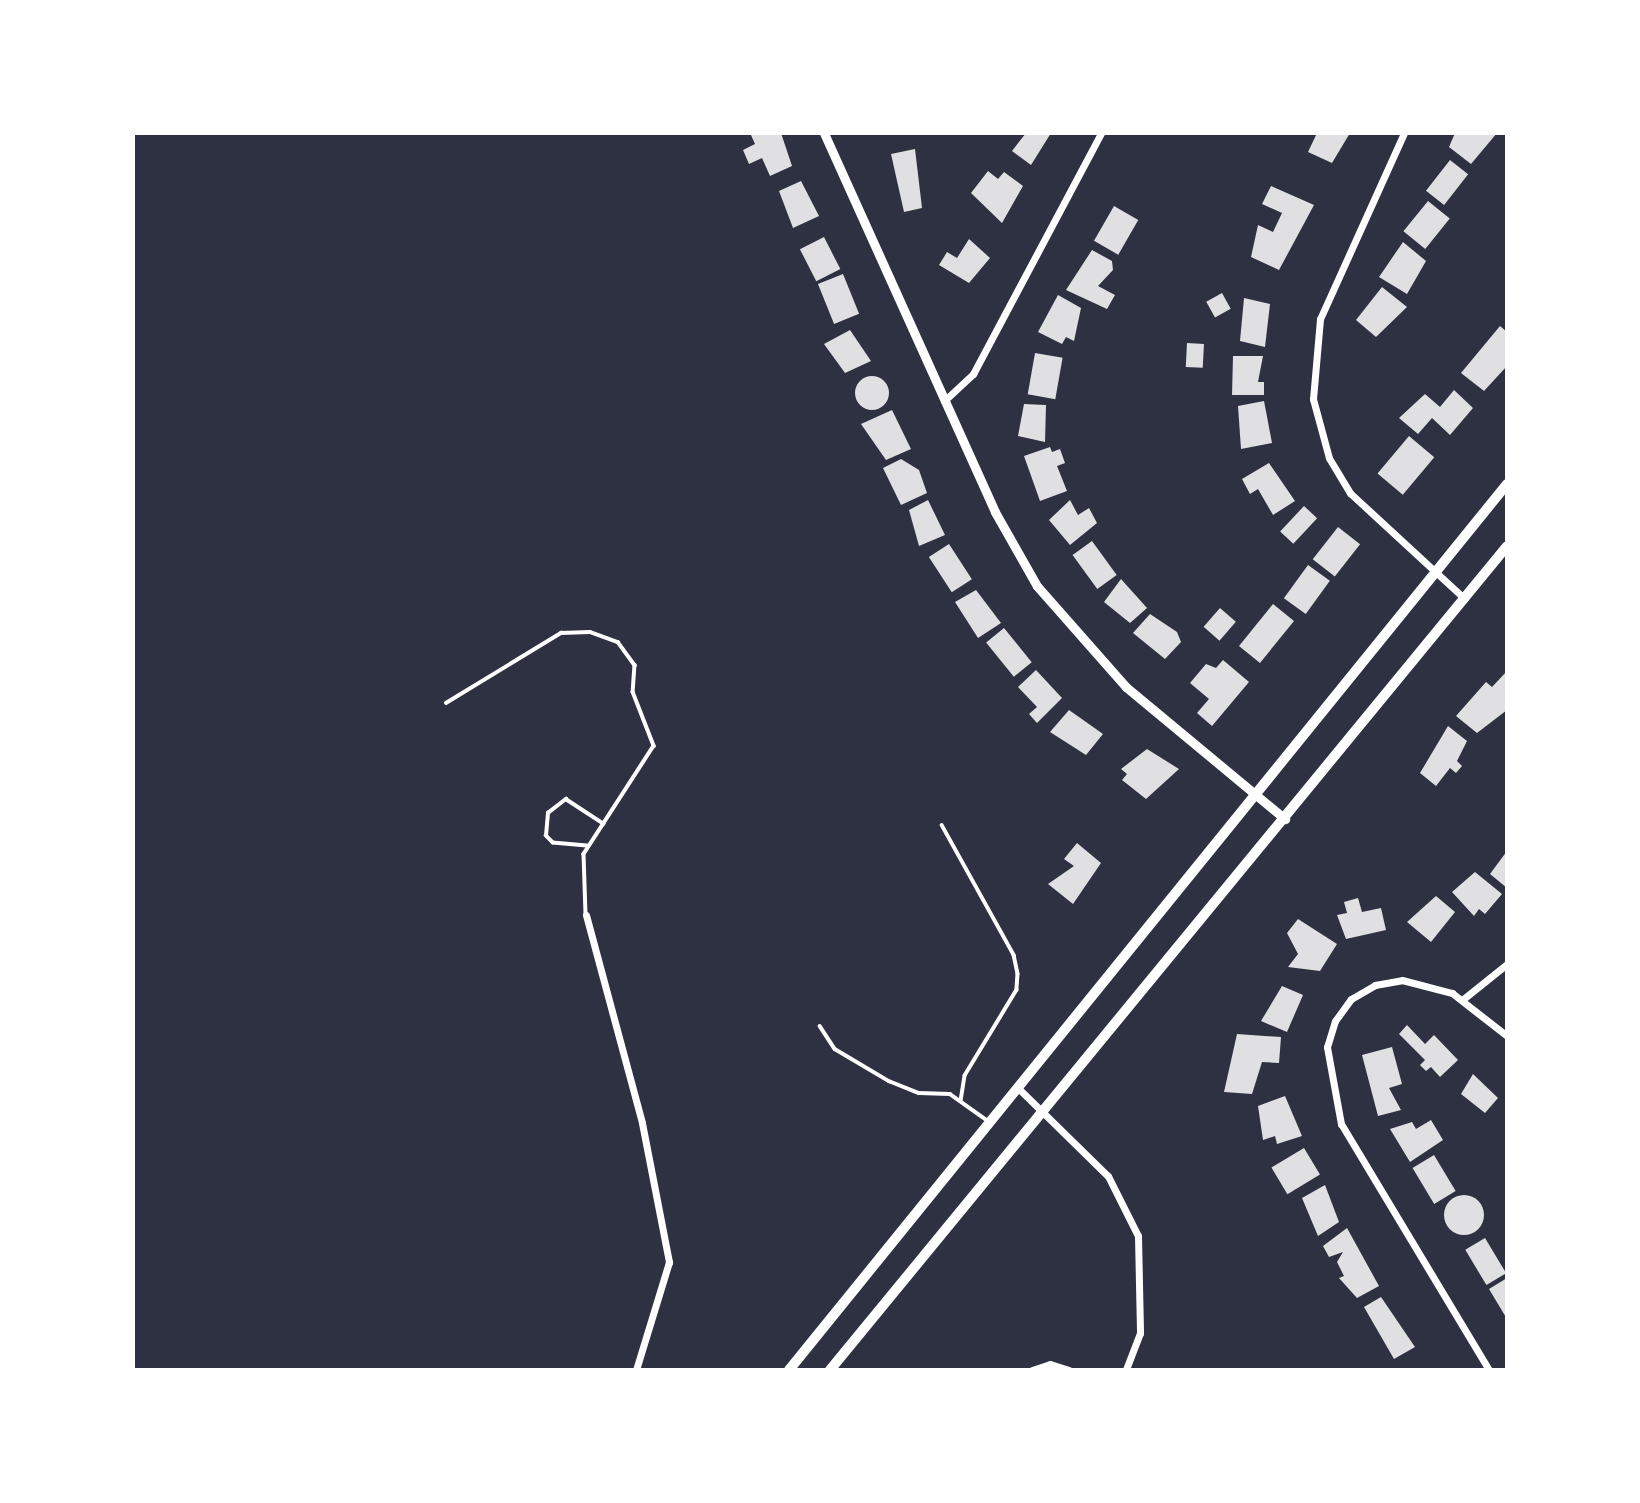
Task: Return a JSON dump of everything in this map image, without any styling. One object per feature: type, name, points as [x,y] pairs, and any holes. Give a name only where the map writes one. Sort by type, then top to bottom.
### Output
[{"type":"main road","points":[[789,1370],[1507,484]]},
{"type":"main road","points":[[831,1370],[1507,546]]},
{"type":"street","points":[[944,401],[973,374],[1101,133]]},
{"type":"street","points":[[1404,133],[1326,300],[1312,379],[1322,439],[1339,476],[1363,509],[1465,599]]},
{"type":"street","points":[[827,136],[1007,537],[1056,613],[1126,687],[1286,818]]},
{"type":"street","points":[[586,915],[642,1123],[669,1262],[636,1370]]},
{"type":"street","points":[[1462,1000],[1507,964]]},
{"type":"street","points":[[1489,1370],[1349,1139],[1326,1062],[1335,1021],[1351,999],[1375,985],[1415,980],[1462,1000],[1507,1036]]},
{"type":"street","points":[[1018,1088],[1045,1110],[1108,1176],[1138,1236],[1140,1332],[1126,1370]]},
{"type":"street","points":[[1032,1370],[1050,1364],[1069,1370]]},
{"type":"lane","points":[[446,703],[561,633],[590,632],[618,642],[635,665],[633,692],[654,746],[589,846],[586,915]]},
{"type":"lane","points":[[589,846],[553,843],[546,835],[548,813],[566,799],[604,824]]},
{"type":"lane","points":[[942,825],[1014,956],[1018,974],[1017,990],[965,1076],[961,1101]]},
{"type":"lane","points":[[820,1026],[835,1049],[889,1081],[961,1101],[990,1122]]},
{"type":"building","points":[[781,133],[792,166],[770,176],[762,158],[749,164],[743,150],[755,144],[751,135]]},
{"type":"building","points":[[1026,133],[1051,133],[1031,165],[1012,151]]},
{"type":"building","points":[[1317,133],[1350,133],[1332,163],[1308,152]]},
{"type":"building","points":[[1455,133],[1497,133],[1471,164],[1449,147]]},
{"type":"building","points":[[915,149],[922,208],[904,212],[891,154]]},
{"type":"building","points":[[1450,160],[1468,174],[1444,205],[1426,191]]},
{"type":"building","points":[[988,171],[998,179],[1004,172],[1023,186],[1002,223],[971,193]]},
{"type":"building","points":[[801,181],[819,216],[793,228],[779,191]]},
{"type":"building","points":[[1271,186],[1314,205],[1279,270],[1251,257],[1258,225],[1273,232],[1282,213],[1262,204]]},
{"type":"building","points":[[1428,201],[1450,219],[1425,249],[1403,231]]},
{"type":"building","points":[[1114,206],[1138,220],[1118,255],[1094,241]]},
{"type":"building","points":[[824,237],[840,269],[816,281],[800,249]]},
{"type":"building","points":[[969,239],[990,258],[969,283],[939,265],[947,252],[957,258]]},
{"type":"building","points":[[1403,242],[1426,261],[1407,294],[1379,277]]},
{"type":"building","points":[[1092,250],[1112,261],[1113,270],[1098,286],[1115,295],[1107,309],[1066,290]]},
{"type":"building","points":[[843,274],[859,314],[834,324],[818,284]]},
{"type":"building","points":[[1382,287],[1407,307],[1376,337],[1356,320]]},
{"type":"building","points":[[1222,293],[1231,309],[1215,317],[1206,302]]},
{"type":"building","points":[[1058,295],[1081,308],[1074,341],[1066,337],[1062,344],[1038,332]]},
{"type":"building","points":[[1244,298],[1270,304],[1265,347],[1240,341]]},
{"type":"building","points":[[1500,326],[1507,332],[1507,366],[1484,391],[1461,373]]},
{"type":"building","points":[[850,330],[871,361],[845,373],[824,344]]},
{"type":"building","points":[[1187,343],[1204,344],[1203,368],[1186,367]]},
{"type":"building","points":[[1035,353],[1063,358],[1055,399],[1028,394]]},
{"type":"building","points":[[1233,356],[1263,356],[1258,382],[1264,382],[1264,395],[1232,395]]},
{"type":"building","points":[[872,376],[884,381],[889,393],[884,405],[872,410],[860,405],[855,393],[860,381]]},
{"type":"building","points":[[1454,390],[1473,408],[1450,435],[1432,418],[1418,434],[1399,418],[1425,394],[1440,407]]},
{"type":"building","points":[[1264,401],[1272,443],[1241,449],[1238,406]]},
{"type":"building","points":[[1024,404],[1046,405],[1045,442],[1018,436]]},
{"type":"building","points":[[892,410],[911,449],[886,460],[861,424]]},
{"type":"building","points":[[1409,436],[1434,457],[1403,495],[1378,474]]},
{"type":"building","points":[[1050,447],[1052,452],[1060,449],[1065,463],[1057,466],[1067,491],[1040,501],[1024,456]]},
{"type":"building","points":[[901,459],[919,470],[927,493],[901,505],[883,468]]},
{"type":"building","points":[[1269,463],[1295,501],[1273,515],[1258,489],[1250,494],[1242,479]]},
{"type":"building","points":[[928,500],[945,535],[919,546],[909,510]]},
{"type":"building","points":[[1070,500],[1078,515],[1089,508],[1097,523],[1070,545],[1049,520]]},
{"type":"building","points":[[1304,506],[1317,518],[1293,544],[1280,532]]},
{"type":"building","points":[[1338,527],[1360,544],[1335,577],[1313,559]]},
{"type":"building","points":[[1092,541],[1117,575],[1097,589],[1073,555]]},
{"type":"building","points":[[949,544],[972,579],[952,592],[929,557]]},
{"type":"building","points":[[1308,565],[1330,581],[1306,614],[1284,598]]},
{"type":"building","points":[[1121,579],[1147,608],[1130,623],[1104,602]]},
{"type":"building","points":[[976,590],[1001,623],[978,638],[955,602]]},
{"type":"building","points":[[1273,604],[1294,621],[1260,663],[1239,646]]},
{"type":"building","points":[[1220,608],[1236,622],[1219,641],[1204,627]]},
{"type":"building","points":[[1150,614],[1177,632],[1181,642],[1165,659],[1133,633]]},
{"type":"building","points":[[1004,628],[1032,662],[1014,677],[986,642]]},
{"type":"building","points":[[1223,660],[1249,682],[1212,726],[1197,713],[1209,699],[1190,683],[1206,664],[1216,668]]},
{"type":"building","points":[[1036,670],[1062,698],[1037,723],[1029,714],[1037,707],[1018,687]]},
{"type":"building","points":[[1507,671],[1507,710],[1477,733],[1456,716],[1486,682],[1492,687]]},
{"type":"building","points":[[1069,710],[1103,734],[1086,755],[1050,732]]},
{"type":"building","points":[[1448,726],[1467,741],[1457,761],[1462,766],[1456,773],[1450,768],[1436,786],[1420,773]]},
{"type":"building","points":[[1147,749],[1179,769],[1146,799],[1122,780],[1127,774],[1121,769]]},
{"type":"building","points":[[1077,843],[1101,863],[1073,904],[1048,884],[1074,866],[1064,859]]},
{"type":"building","points":[[1507,851],[1507,888],[1490,874]]},
{"type":"building","points":[[1475,872],[1502,894],[1485,914],[1479,909],[1474,916],[1452,892]]},
{"type":"building","points":[[1436,896],[1455,912],[1431,942],[1407,922]]},
{"type":"building","points":[[1358,898],[1362,912],[1381,908],[1386,930],[1346,939],[1337,915],[1347,913],[1344,902]]},
{"type":"building","points":[[1298,919],[1337,944],[1320,971],[1288,967],[1298,954],[1287,933]]},
{"type":"building","points":[[1282,986],[1303,995],[1287,1032],[1261,1021]]},
{"type":"building","points":[[1407,1025],[1425,1044],[1434,1035],[1458,1060],[1440,1077],[1431,1067],[1426,1071],[1420,1065],[1425,1060],[1399,1034]]},
{"type":"building","points":[[1237,1034],[1281,1037],[1279,1063],[1262,1062],[1252,1094],[1224,1092]]},
{"type":"building","points":[[1392,1047],[1402,1084],[1389,1088],[1401,1110],[1378,1116],[1362,1055]]},
{"type":"building","points":[[1473,1074],[1498,1098],[1485,1113],[1461,1094]]},
{"type":"building","points":[[1285,1096],[1302,1136],[1277,1144],[1275,1136],[1263,1140],[1258,1106]]},
{"type":"building","points":[[1431,1120],[1443,1140],[1410,1162],[1390,1129],[1412,1122],[1416,1129]]},
{"type":"building","points":[[1304,1148],[1320,1175],[1287,1194],[1271,1168]]},
{"type":"building","points":[[1434,1155],[1456,1191],[1434,1204],[1413,1168]]},
{"type":"building","points":[[1325,1185],[1339,1222],[1318,1236],[1302,1198]]},
{"type":"building","points":[[1464,1195],[1478,1201],[1484,1215],[1478,1229],[1464,1235],[1450,1229],[1444,1215],[1450,1201]]},
{"type":"building","points":[[1347,1228],[1379,1286],[1357,1298],[1339,1278],[1344,1276],[1337,1262],[1343,1252],[1329,1257],[1323,1246]]},
{"type":"building","points":[[1485,1238],[1506,1273],[1486,1285],[1465,1250]]},
{"type":"building","points":[[1507,1278],[1507,1319],[1489,1289]]},
{"type":"building","points":[[1381,1297],[1415,1347],[1394,1359],[1364,1307]]}]
